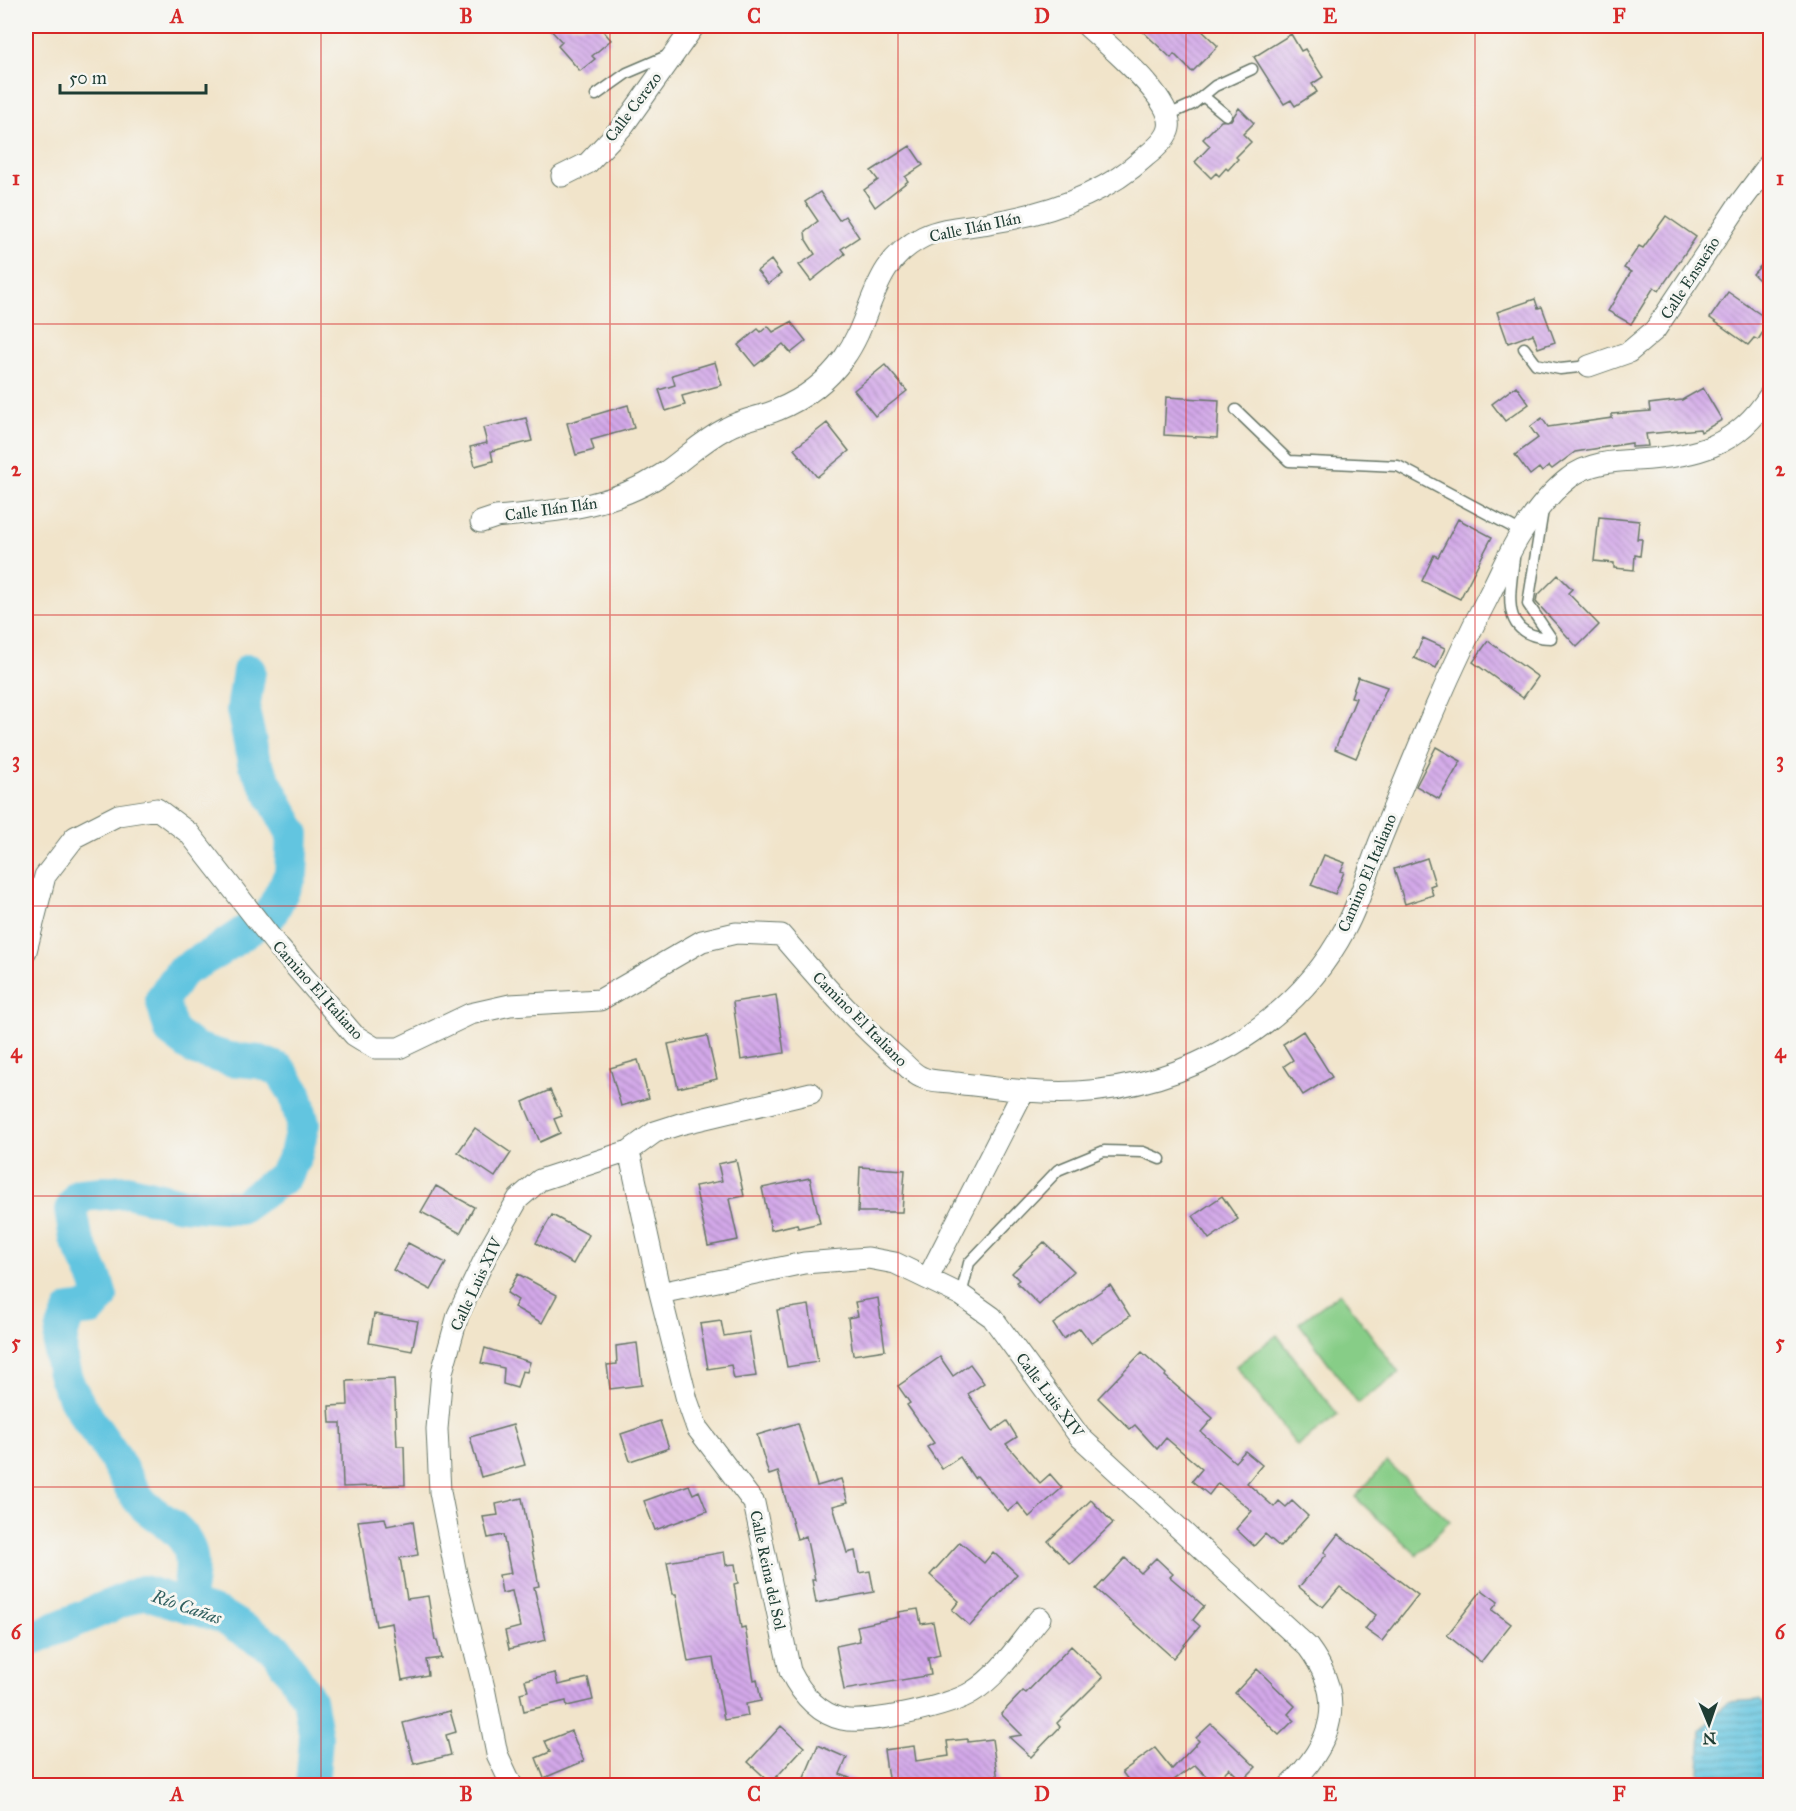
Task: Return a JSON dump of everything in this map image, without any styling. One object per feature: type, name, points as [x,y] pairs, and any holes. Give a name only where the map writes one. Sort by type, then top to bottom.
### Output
[{"type":"street","name":"Calle Cerezo","points":[[561,176],[588,163],[622,126],[694,26]]},
{"type":"street","points":[[1087,26],[1153,90],[1164,103],[1168,115]]},
{"type":"street","name":"Calle Ilán Ilán","points":[[481,522],[496,517],[566,511],[615,498],[662,474],[697,445],[728,427],[775,411],[799,399],[824,381],[845,357],[860,330],[882,273],[906,247],[942,230],[1025,217],[1083,197],[1124,174],[1148,155],[1162,141],[1169,128],[1168,115]]},
{"type":"street","name":"Calle Ensueño","points":[[1589,366],[1629,352],[1655,330],[1737,207],[1770,163]]},
{"type":"street","name":"Camino El Italiano","points":[[26,951],[45,876],[75,837],[118,815],[157,809],[189,833],[275,943],[354,1035],[375,1048],[399,1048],[470,1014],[510,1005],[600,1000],[702,941],[736,933],[781,935],[839,1003],[881,1044],[921,1078],[1023,1092],[1054,1093],[1119,1087],[1180,1069],[1239,1043],[1254,1033],[1303,988],[1332,950],[1356,906],[1373,858],[1433,714],[1518,538],[1569,477],[1616,460],[1684,454],[1715,447],[1735,436],[1751,422],[1770,395]]},
{"type":"street","points":[[928,1278],[1023,1092]]},
{"type":"street","name":"Calle Luis XIV","points":[[512,1785],[497,1754],[440,1491],[437,1429],[441,1372],[458,1316],[489,1250],[518,1199],[540,1180],[629,1151],[655,1132],[811,1093]]},
{"type":"street","name":"Calle Reina del Sol","points":[[629,1151],[660,1293],[687,1401],[698,1428],[754,1503],[790,1671],[801,1693],[817,1707],[843,1719],[901,1714],[947,1703],[972,1692],[993,1674],[1040,1618]]},
{"type":"street","name":"Calle Luis XIV","points":[[660,1293],[829,1260],[868,1258],[895,1263],[928,1278],[961,1295],[992,1317],[1080,1437],[1308,1647],[1323,1668],[1330,1693],[1330,1719],[1322,1743],[1308,1767],[1289,1785]]},
{"type":"lane","points":[[596,95],[627,73],[673,54]]},
{"type":"lane","points":[[1168,115],[1193,104],[1215,86],[1252,69]]},
{"type":"lane","points":[[1203,96],[1226,115]]},
{"type":"lane","points":[[1524,348],[1536,364],[1560,369],[1589,366]]},
{"type":"lane","points":[[1236,410],[1289,461],[1398,466],[1518,538],[1510,594],[1512,618],[1517,626],[1527,634],[1551,638],[1528,604],[1543,507]]},
{"type":"lane","points":[[961,1295],[969,1263],[1058,1170],[1104,1151],[1143,1152],[1160,1159]]},
{"type":"green space","points":[[1340,1293],[1399,1373],[1358,1403],[1299,1323]]},
{"type":"green space","points":[[1277,1335],[1338,1415],[1297,1446],[1236,1366]]},
{"type":"green space","points":[[1387,1462],[1450,1521],[1417,1555],[1355,1497]]},
{"type":"water","points":[[1759,1700],[1770,1709],[1770,1785],[1707,1785],[1699,1774],[1701,1730],[1728,1702]]},
{"type":"building","points":[[547,26],[599,26],[611,40],[592,56],[595,59],[580,71],[558,46],[562,42]]},
{"type":"building","points":[[1137,26],[1197,26],[1218,46],[1192,72],[1174,54],[1171,58]]},
{"type":"building","points":[[1291,34],[1301,51],[1305,49],[1323,77],[1312,84],[1317,92],[1295,106],[1291,100],[1284,104],[1254,57]]},
{"type":"building","points":[[1239,108],[1254,123],[1243,134],[1251,142],[1236,157],[1238,159],[1228,170],[1226,168],[1219,176],[1216,173],[1211,178],[1195,162],[1210,146],[1203,139],[1221,121],[1231,120]]},
{"type":"building","points":[[910,146],[923,165],[905,177],[908,181],[875,207],[864,190],[878,180],[871,171]]},
{"type":"building","points":[[820,192],[839,220],[845,216],[859,237],[841,249],[845,254],[811,281],[799,265],[815,254],[806,240],[805,231],[818,221],[805,202]]},
{"type":"building","points":[[1666,216],[1696,237],[1659,291],[1654,287],[1631,324],[1608,311],[1631,272],[1624,268],[1639,246],[1643,248]]},
{"type":"building","points":[[1770,256],[1770,291],[1753,274]]},
{"type":"building","points":[[771,260],[781,274],[768,284],[757,271]]},
{"type":"building","points":[[1728,292],[1770,321],[1758,340],[1754,338],[1748,345],[1710,318]]},
{"type":"building","points":[[1535,299],[1538,308],[1542,307],[1555,342],[1538,348],[1533,334],[1508,343],[1497,312]]},
{"type":"building","points":[[791,322],[806,341],[791,353],[783,344],[755,366],[738,345],[758,329],[761,332],[768,326],[773,332]]},
{"type":"building","points":[[715,362],[722,385],[682,396],[685,405],[666,411],[659,390],[675,385],[672,375]]},
{"type":"building","points":[[885,365],[907,391],[875,416],[854,390]]},
{"type":"building","points":[[1516,386],[1529,404],[1505,421],[1492,404]]},
{"type":"building","points":[[1703,388],[1722,420],[1701,432],[1700,429],[1646,434],[1648,446],[1632,447],[1632,443],[1575,452],[1552,469],[1549,466],[1542,472],[1539,468],[1530,475],[1515,455],[1538,438],[1530,427],[1542,418],[1548,427],[1612,418],[1612,414],[1650,411],[1649,404],[1682,400]]},
{"type":"building","points":[[1166,397],[1219,400],[1217,438],[1164,435]]},
{"type":"building","points":[[628,405],[634,428],[591,440],[594,450],[576,455],[567,423]]},
{"type":"building","points":[[526,418],[532,441],[491,451],[493,461],[475,466],[470,447],[487,443],[483,428]]},
{"type":"building","points":[[827,423],[849,451],[817,477],[794,449]]},
{"type":"building","points":[[1599,517],[1639,521],[1637,539],[1642,539],[1640,556],[1635,555],[1634,570],[1614,568],[1614,563],[1594,561]]},
{"type":"building","points":[[1458,519],[1492,537],[1460,599],[1422,581],[1434,555],[1438,557]]},
{"type":"building","points":[[1558,575],[1572,589],[1568,593],[1599,625],[1577,647],[1536,602],[1537,596]]},
{"type":"building","points":[[1423,638],[1445,648],[1436,668],[1414,658]]},
{"type":"building","points":[[1488,641],[1538,677],[1523,698],[1473,662]]},
{"type":"building","points":[[1358,677],[1387,687],[1356,758],[1335,749],[1356,698],[1351,697]]},
{"type":"building","points":[[1436,747],[1461,761],[1439,799],[1416,786]]},
{"type":"building","points":[[1324,855],[1345,863],[1341,871],[1344,872],[1335,894],[1311,885]]},
{"type":"building","points":[[1427,858],[1435,884],[1430,886],[1433,895],[1405,904],[1394,869]]},
{"type":"building","points":[[776,995],[784,1053],[741,1060],[733,1002]]},
{"type":"building","points":[[1303,1031],[1332,1077],[1303,1095],[1284,1066],[1293,1060],[1283,1044]]},
{"type":"building","points":[[707,1036],[717,1079],[678,1088],[668,1044]]},
{"type":"building","points":[[638,1060],[649,1098],[621,1106],[610,1068]]},
{"type":"building","points":[[550,1090],[562,1116],[554,1119],[560,1133],[540,1142],[523,1102]]},
{"type":"building","points":[[475,1128],[511,1153],[495,1177],[458,1152]]},
{"type":"building","points":[[736,1160],[744,1196],[729,1199],[738,1240],[708,1246],[695,1186],[722,1181],[718,1164]]},
{"type":"building","points":[[860,1167],[905,1170],[902,1212],[858,1212]]},
{"type":"building","points":[[810,1178],[820,1223],[798,1228],[797,1224],[771,1230],[762,1188]]},
{"type":"building","points":[[436,1186],[474,1207],[460,1233],[421,1212]]},
{"type":"building","points":[[1222,1196],[1238,1219],[1209,1239],[1193,1216]]},
{"type":"building","points":[[552,1215],[589,1235],[573,1264],[536,1243]]},
{"type":"building","points":[[1044,1242],[1074,1271],[1039,1305],[1016,1282],[1019,1280],[1012,1273]]},
{"type":"building","points":[[408,1243],[446,1263],[431,1290],[393,1270]]},
{"type":"building","points":[[518,1274],[557,1295],[542,1323],[514,1307],[518,1300],[507,1293]]},
{"type":"building","points":[[1110,1285],[1130,1316],[1091,1343],[1080,1328],[1063,1339],[1053,1324]]},
{"type":"building","points":[[878,1298],[885,1350],[853,1355],[848,1318],[858,1316],[855,1302]]},
{"type":"building","points":[[809,1305],[818,1362],[787,1367],[777,1310]]},
{"type":"building","points":[[374,1314],[418,1321],[412,1351],[369,1343]]},
{"type":"building","points":[[721,1321],[724,1336],[749,1332],[756,1376],[734,1379],[731,1365],[708,1369],[700,1324]]},
{"type":"building","points":[[637,1343],[642,1385],[610,1389],[607,1365],[617,1364],[616,1346]]},
{"type":"building","points":[[485,1348],[530,1362],[527,1372],[522,1371],[517,1388],[503,1384],[504,1368],[481,1363]]},
{"type":"building","points":[[1142,1352],[1166,1374],[1165,1376],[1213,1418],[1201,1432],[1235,1462],[1245,1451],[1262,1465],[1247,1483],[1274,1507],[1279,1501],[1286,1507],[1292,1501],[1308,1516],[1280,1547],[1265,1534],[1254,1546],[1236,1529],[1252,1511],[1218,1483],[1209,1495],[1192,1481],[1202,1469],[1166,1438],[1157,1449],[1135,1425],[1130,1429],[1098,1398]]},
{"type":"building","points":[[940,1357],[953,1376],[970,1364],[984,1383],[968,1394],[993,1431],[1007,1421],[1017,1437],[1006,1444],[1040,1483],[1050,1474],[1062,1488],[1029,1517],[1018,1503],[1008,1511],[977,1476],[974,1478],[960,1457],[942,1469],[927,1447],[934,1443],[907,1405],[910,1403],[898,1386]]},
{"type":"building","points":[[394,1379],[397,1446],[404,1446],[405,1485],[343,1487],[341,1423],[330,1423],[329,1406],[348,1405],[347,1381]]},
{"type":"building","points":[[660,1421],[669,1448],[630,1461],[621,1434]]},
{"type":"building","points":[[798,1423],[817,1486],[841,1479],[848,1502],[833,1506],[847,1553],[855,1551],[859,1573],[870,1571],[874,1592],[816,1603],[812,1580],[815,1580],[806,1536],[797,1539],[778,1472],[769,1475],[757,1435]]},
{"type":"building","points":[[513,1425],[525,1465],[481,1477],[470,1437]]},
{"type":"building","points":[[689,1485],[693,1494],[699,1491],[707,1511],[655,1530],[644,1501]]},
{"type":"building","points":[[522,1498],[539,1586],[534,1587],[546,1640],[509,1649],[505,1631],[520,1627],[512,1591],[502,1593],[499,1575],[511,1573],[503,1535],[488,1538],[483,1517],[498,1515],[496,1504]]},
{"type":"building","points":[[1091,1500],[1113,1523],[1070,1564],[1048,1541]]},
{"type":"building","points":[[385,1518],[387,1526],[413,1521],[418,1555],[400,1558],[407,1599],[428,1596],[435,1640],[437,1640],[441,1658],[426,1660],[428,1675],[402,1680],[392,1623],[376,1626],[358,1521]]},
{"type":"building","points":[[1338,1534],[1418,1595],[1382,1641],[1365,1629],[1376,1615],[1340,1587],[1323,1607],[1299,1587],[1327,1554],[1324,1552]]},
{"type":"building","points":[[960,1542],[984,1563],[993,1552],[1017,1574],[970,1626],[952,1610],[959,1601],[930,1575]]},
{"type":"building","points":[[724,1552],[726,1565],[735,1564],[738,1583],[734,1584],[741,1628],[745,1627],[754,1680],[757,1679],[761,1701],[746,1704],[748,1716],[724,1720],[713,1658],[688,1662],[676,1594],[673,1594],[667,1562]]},
{"type":"building","points":[[1125,1558],[1141,1573],[1156,1558],[1173,1574],[1170,1577],[1204,1606],[1193,1620],[1200,1626],[1173,1658],[1096,1589]]},
{"type":"building","points":[[1482,1590],[1498,1602],[1492,1610],[1511,1624],[1481,1662],[1447,1635]]},
{"type":"building","points":[[918,1609],[921,1624],[933,1622],[940,1655],[928,1658],[931,1675],[844,1690],[836,1646],[860,1641],[857,1626],[899,1617],[898,1612]]},
{"type":"building","points":[[1071,1646],[1103,1677],[1057,1723],[1060,1727],[1031,1757],[1009,1737],[1022,1735],[1001,1714],[1023,1691],[1026,1693]]},
{"type":"building","points":[[1257,1669],[1295,1706],[1288,1714],[1294,1720],[1279,1735],[1235,1693]]},
{"type":"building","points":[[555,1673],[558,1685],[588,1678],[593,1700],[567,1706],[566,1701],[524,1711],[520,1693],[528,1691],[525,1680]]},
{"type":"building","points":[[450,1711],[456,1732],[446,1735],[451,1755],[414,1764],[403,1723]]},
{"type":"building","points":[[1211,1724],[1256,1767],[1242,1781],[1229,1768],[1214,1784],[1195,1765],[1167,1785],[1132,1785],[1122,1772],[1155,1748],[1172,1769],[1199,1741],[1196,1738]]},
{"type":"building","points":[[781,1726],[804,1747],[771,1783],[748,1762]]},
{"type":"building","points":[[571,1731],[584,1761],[544,1778],[536,1758],[550,1752],[545,1741]]},
{"type":"building","points":[[968,1739],[968,1742],[992,1739],[998,1780],[975,1785],[889,1785],[884,1750],[914,1746],[916,1761],[949,1756],[947,1741]]},
{"type":"building","points":[[818,1745],[847,1758],[840,1774],[866,1785],[801,1785]]},
{"type":"waterway","points":[[187,1605],[192,1565],[186,1542],[178,1531],[145,1506],[136,1495],[113,1455],[79,1405],[63,1369],[60,1350],[62,1331],[71,1311],[91,1309],[101,1297],[96,1280],[76,1238],[71,1210],[80,1195],[127,1191],[181,1204],[240,1208],[285,1176],[296,1154],[303,1124],[295,1093],[280,1070],[260,1062],[229,1059],[195,1049],[171,1031],[162,999],[182,971],[216,952],[270,915],[291,874],[293,834],[254,762],[243,710],[249,671]]},
{"type":"waterway","name":"Río Cañas","points":[[26,1641],[143,1592],[221,1616],[277,1650],[309,1699],[316,1738],[312,1786]]}]
